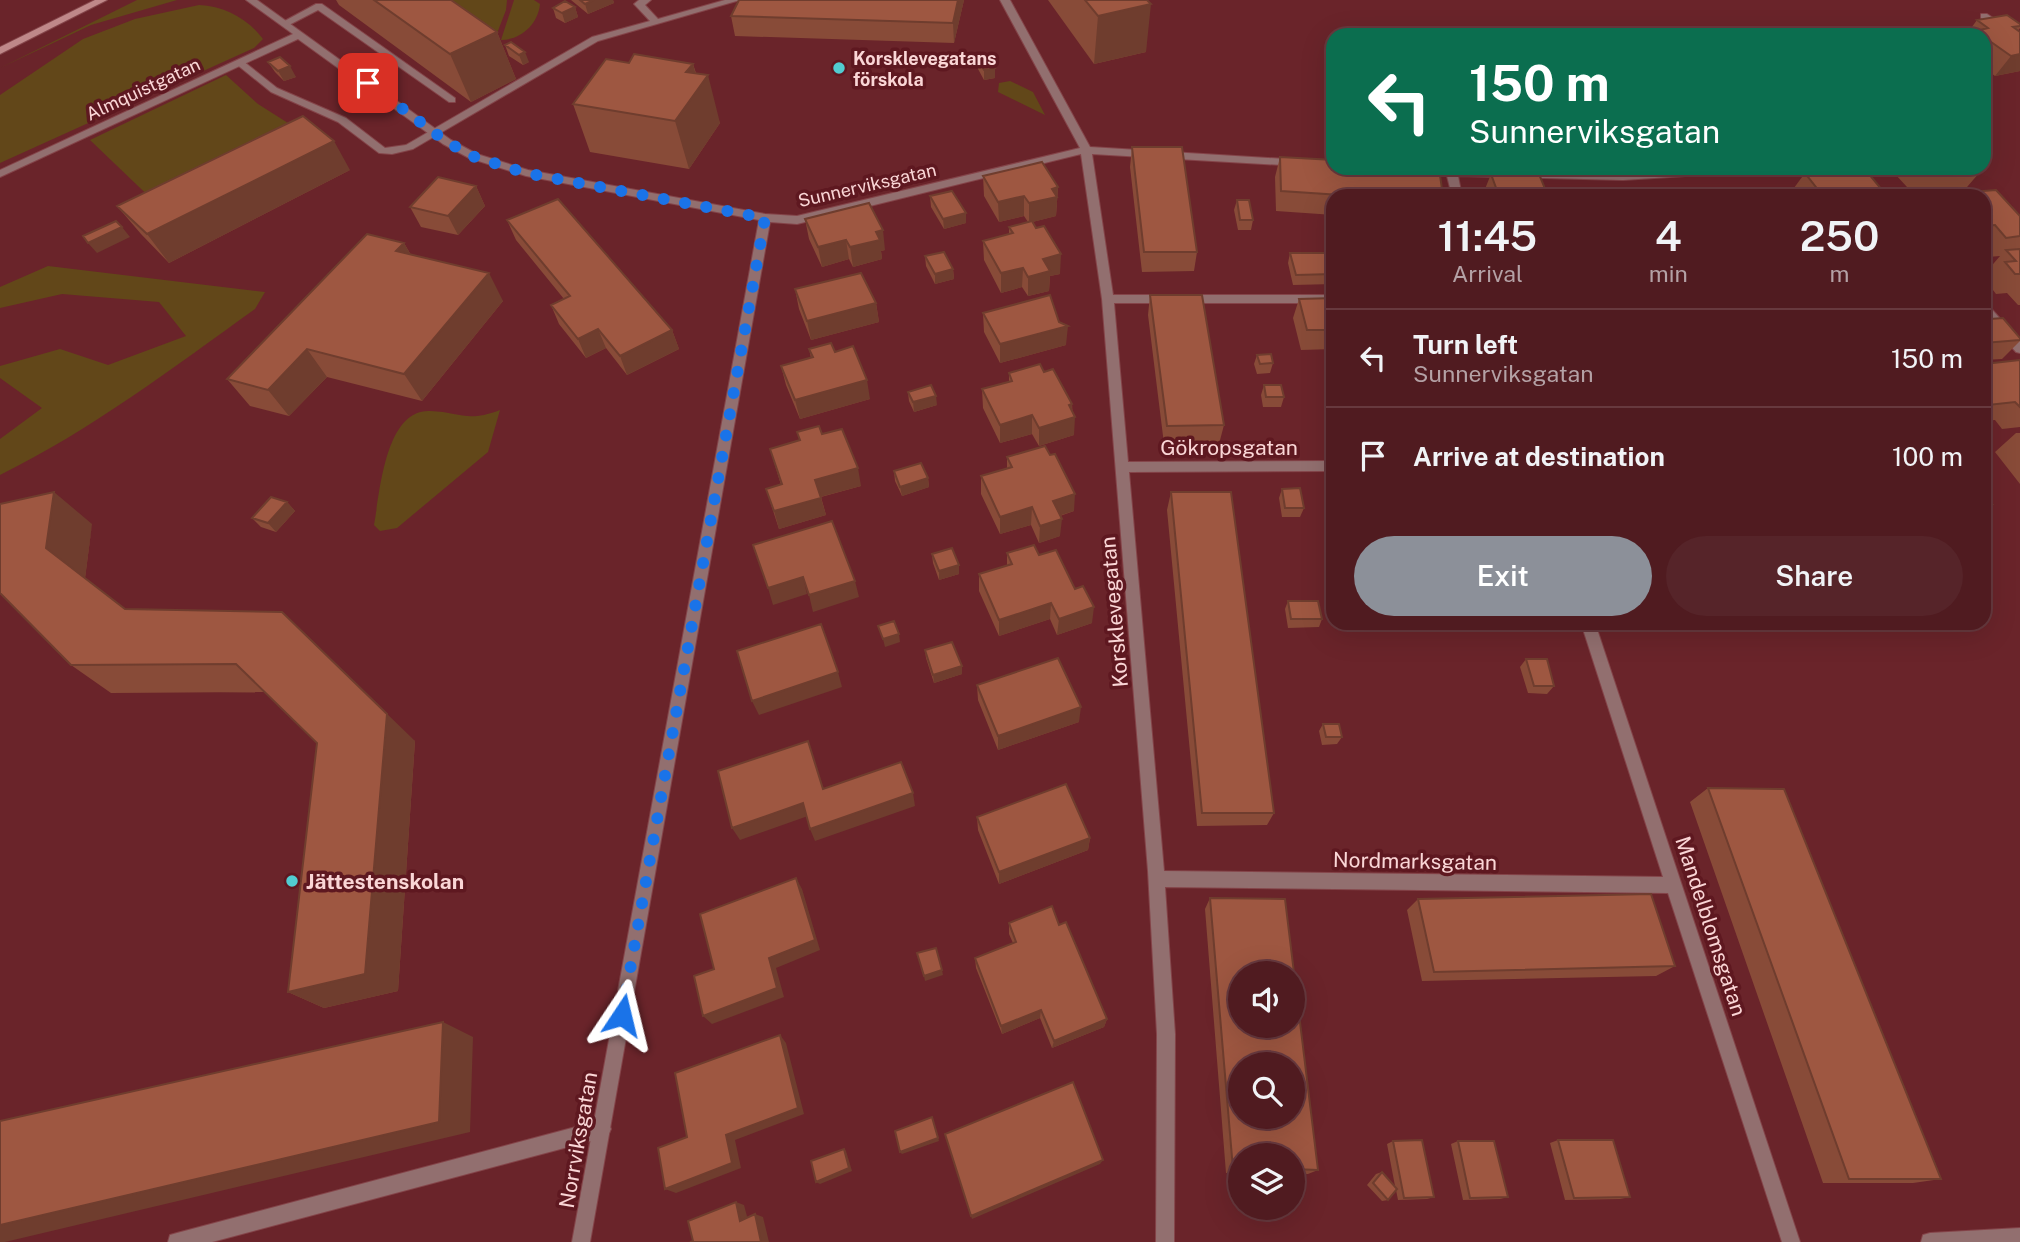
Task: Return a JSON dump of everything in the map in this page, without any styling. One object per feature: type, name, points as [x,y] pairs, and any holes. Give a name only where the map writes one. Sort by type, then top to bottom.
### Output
[{"type":"street","points":[[0,51],[102,0]]},
{"type":"street","name":"Sunnerviksgatan","points":[[250,0],[472,156],[526,173],[765,218],[797,220],[1086,150],[1326,165]]},
{"type":"street","points":[[646,0],[639,4],[655,21]]},
{"type":"street","points":[[240,63],[274,90],[342,120],[383,150],[409,147],[595,39],[735,0]]},
{"type":"street","name":"Korsklevegatan","points":[[1006,0],[1086,150],[1108,299],[1157,879],[1166,1034],[1165,1242]]},
{"type":"street","points":[[286,23],[319,6],[452,100]]},
{"type":"street","points":[[1984,16],[2020,40]]},
{"type":"street","name":"Almquistgatan","points":[[0,174],[299,35]]},
{"type":"street","points":[[1509,175],[1654,175]]},
{"type":"street","name":"Norrviksgatan","points":[[581,1242],[765,218]]},
{"type":"street","points":[[1108,299],[1326,299]]},
{"type":"street","points":[[1991,316],[2020,349]]},
{"type":"street","name":"Gökropsgatan","points":[[1124,467],[1326,466]]},
{"type":"street","name":"Mandelblomsgatan","points":[[1590,630],[1791,1242]]},
{"type":"street","name":"Nordmarksgatan","points":[[1157,879],[1673,885]]},
{"type":"street","points":[[177,1242],[602,1129]]},
{"type":"street","points":[[1930,1242],[2020,1237]]},
{"type":"shaded area","points":[[137,0],[177,0],[91,25],[0,68]]},
{"type":"shaded area","points":[[412,0],[507,0],[496,36]]},
{"type":"shaded area","points":[[514,0],[534,0],[540,4],[539,12],[527,30],[515,37],[501,40]]},
{"type":"shaded area","points":[[199,5],[218,8],[235,15],[250,25],[263,39],[254,48],[0,163],[0,95],[83,39],[135,19]]},
{"type":"shaded area","points":[[226,75],[258,104],[310,137],[161,208],[90,140]]},
{"type":"shaded area","points":[[1010,81],[1033,92],[1045,115],[998,92],[999,83]]},
{"type":"shaded area","points":[[48,266],[265,292],[255,309],[162,376],[67,438],[0,475],[0,439],[42,408],[0,378],[0,366],[60,349],[108,365],[186,336],[159,302],[62,294],[0,308],[0,287]]},
{"type":"shaded area","points":[[500,410],[488,452],[397,528],[380,531],[374,525],[387,455],[403,423],[415,414],[430,411],[479,416]]},
{"type":"building","points":[[374,0],[451,0],[497,32],[450,54]]},
{"type":"building","points":[[739,0],[958,0],[953,23],[731,16]]},
{"type":"building","points":[[1085,0],[1147,0],[1151,4],[1098,16]]},
{"type":"building","points":[[565,1],[575,7],[562,13],[553,8]]},
{"type":"building","points":[[2007,15],[2020,24],[2013,27],[2020,32],[2020,54],[2011,56],[1991,42],[1991,28],[1977,20]]},
{"type":"building","points":[[511,42],[525,52],[519,55],[505,45]]},
{"type":"building","points":[[634,54],[693,64],[686,72],[708,75],[675,121],[573,104],[606,59],[629,63]]},
{"type":"building","points":[[280,57],[290,66],[278,71],[268,62]]},
{"type":"building","points":[[989,57],[995,68],[984,70],[978,59]]},
{"type":"building","points":[[303,116],[334,141],[147,234],[117,206]]},
{"type":"building","points":[[1132,147],[1182,147],[1197,252],[1144,252]]},
{"type":"building","points":[[1280,157],[1326,160],[1326,175],[1440,175],[1442,189],[1326,189],[1326,194],[1281,191]]},
{"type":"building","points":[[1042,162],[1058,187],[1052,189],[1057,197],[1029,203],[1024,196],[998,202],[983,176]]},
{"type":"building","points":[[1491,175],[1539,175],[1545,189],[1496,189]]},
{"type":"building","points":[[1807,175],[1870,175],[1881,189],[1818,189]]},
{"type":"building","points":[[438,177],[476,186],[448,216],[410,207]]},
{"type":"building","points":[[1991,190],[1996,190],[2020,216],[2020,236],[2006,238],[1995,225],[1991,225]]},
{"type":"building","points":[[952,191],[966,213],[943,219],[930,196]]},
{"type":"building","points":[[558,199],[672,330],[620,356],[598,329],[578,339],[551,305],[570,296],[507,220]]},
{"type":"building","points":[[1237,200],[1249,200],[1253,220],[1240,220]]},
{"type":"building","points":[[869,203],[883,230],[876,232],[880,240],[850,247],[846,240],[818,247],[805,219]]},
{"type":"building","points":[[116,221],[122,227],[88,243],[83,236]]},
{"type":"building","points":[[1032,221],[1036,228],[1044,226],[1061,254],[1043,259],[1050,271],[1028,277],[1023,268],[1001,273],[983,241],[1013,233],[1009,227]]},
{"type":"building","points":[[367,234],[404,243],[396,251],[489,273],[404,374],[307,349],[268,390],[227,379]]},
{"type":"building","points":[[2020,249],[2020,274],[2015,274],[2005,262],[2016,261],[2006,250]]},
{"type":"building","points":[[944,252],[953,269],[935,274],[925,256]]},
{"type":"building","points":[[1290,253],[1326,253],[1326,274],[1296,275]]},
{"type":"building","points":[[861,273],[876,303],[807,321],[795,289]]},
{"type":"building","points":[[1050,295],[1059,322],[1068,326],[1000,344],[983,313]]},
{"type":"building","points":[[1150,295],[1202,295],[1224,425],[1167,426]]},
{"type":"building","points":[[1326,298],[1326,330],[1307,330],[1299,299]]},
{"type":"building","points":[[2003,318],[2020,340],[1991,342],[1991,319]]},
{"type":"building","points":[[831,343],[835,352],[853,346],[867,380],[795,400],[781,366],[813,357],[809,349]]},
{"type":"building","points":[[1271,354],[1273,363],[1260,364],[1257,355]]},
{"type":"building","points":[[2020,360],[2020,407],[2015,402],[1991,405],[1991,363]]},
{"type":"building","points":[[1040,364],[1044,372],[1053,369],[1072,404],[1069,405],[1075,417],[1039,428],[1032,415],[1000,425],[982,389],[1012,381],[1009,373]]},
{"type":"building","points":[[931,385],[936,396],[913,402],[908,392]]},
{"type":"building","points":[[1264,385],[1281,385],[1284,397],[1266,397]]},
{"type":"building","points":[[819,426],[822,434],[842,429],[858,468],[815,480],[821,498],[774,511],[766,489],[782,484],[770,449],[800,440],[797,432]]},
{"type":"building","points":[[1045,446],[1050,455],[1055,454],[1075,494],[1053,501],[1062,519],[1040,526],[1032,507],[1000,517],[981,476],[1012,467],[1007,457]]},
{"type":"building","points":[[921,463],[928,478],[900,487],[894,471]]},
{"type":"building","points":[[1300,488],[1304,508],[1285,508],[1282,489]]},
{"type":"building","points":[[54,492],[46,548],[125,609],[282,612],[387,714],[365,974],[288,992],[317,743],[236,664],[71,665],[0,593],[0,504]]},
{"type":"building","points":[[1171,492],[1231,492],[1274,813],[1202,813]]},
{"type":"building","points":[[271,497],[287,502],[268,523],[252,518]]},
{"type":"building","points":[[832,521],[855,581],[809,595],[803,577],[768,588],[753,545]]},
{"type":"building","points":[[1034,545],[1039,555],[1056,550],[1075,589],[1083,586],[1094,607],[1059,619],[1051,603],[999,620],[979,574],[1012,564],[1007,553]]},
{"type":"building","points":[[952,548],[959,565],[939,571],[932,554]]},
{"type":"building","points":[[1288,601],[1318,601],[1322,619],[1291,619]]},
{"type":"building","points":[[894,621],[899,634],[883,639],[878,626]]},
{"type":"building","points":[[821,624],[838,672],[752,701],[737,651]]},
{"type":"building","points":[[952,642],[962,666],[933,675],[925,650]]},
{"type":"building","points":[[1058,658],[1081,707],[998,736],[977,685]]},
{"type":"building","points":[[1526,659],[1547,659],[1554,686],[1534,686]]},
{"type":"building","points":[[1323,724],[1339,724],[1342,737],[1326,737]]},
{"type":"building","points":[[808,741],[823,789],[901,762],[913,793],[810,829],[803,803],[732,828],[718,771]]},
{"type":"building","points":[[1066,784],[1090,838],[999,872],[977,817]]},
{"type":"building","points":[[1708,788],[1784,789],[1941,1179],[1849,1179]]},
{"type":"building","points":[[796,878],[815,940],[769,958],[777,988],[703,1016],[694,976],[714,969],[700,914]]},
{"type":"building","points":[[1651,894],[1675,966],[1434,972],[1418,899]]},
{"type":"building","points":[[1210,898],[1285,899],[1293,961],[1228,961],[1228,1038],[1302,1038],[1304,1052],[1228,1052],[1228,1110]]},
{"type":"building","points":[[1052,906],[1059,925],[1066,922],[1107,1019],[1054,1041],[1041,1010],[1001,1026],[975,958],[1016,942],[1009,923]]},
{"type":"building","points":[[936,948],[942,970],[924,976],[917,953]]},
{"type":"building","points":[[443,1022],[439,1122],[0,1225],[0,1121]]},
{"type":"building","points":[[780,1035],[798,1108],[726,1135],[732,1163],[665,1189],[658,1148],[687,1137],[675,1073]]},
{"type":"building","points":[[1305,1063],[1318,1170],[1305,1169],[1305,1143],[1231,1143],[1230,1129],[1305,1129]]},
{"type":"building","points":[[1073,1082],[1103,1160],[971,1216],[945,1134]]},
{"type":"building","points":[[932,1117],[938,1138],[900,1152],[895,1131]]},
{"type":"building","points":[[1422,1140],[1434,1197],[1404,1198],[1393,1141]]},
{"type":"building","points":[[1558,1140],[1613,1140],[1630,1197],[1574,1198]]},
{"type":"building","points":[[1458,1141],[1494,1141],[1508,1197],[1470,1198]]},
{"type":"building","points":[[844,1149],[849,1168],[816,1182],[811,1161]]},
{"type":"building","points":[[1382,1172],[1397,1189],[1388,1200],[1373,1183]]},
{"type":"building","points":[[736,1202],[740,1221],[755,1214],[761,1242],[690,1242],[693,1241],[688,1221]]},
{"type":"place","name":"Korsklevegatans förskola","points":[[839,68]]},
{"type":"place","name":"Jättestenskolan","points":[[292,881]]},
{"type":"route","points":[[368,83],[447,142],[472,156],[526,173],[765,218],[622,1015]]}]
